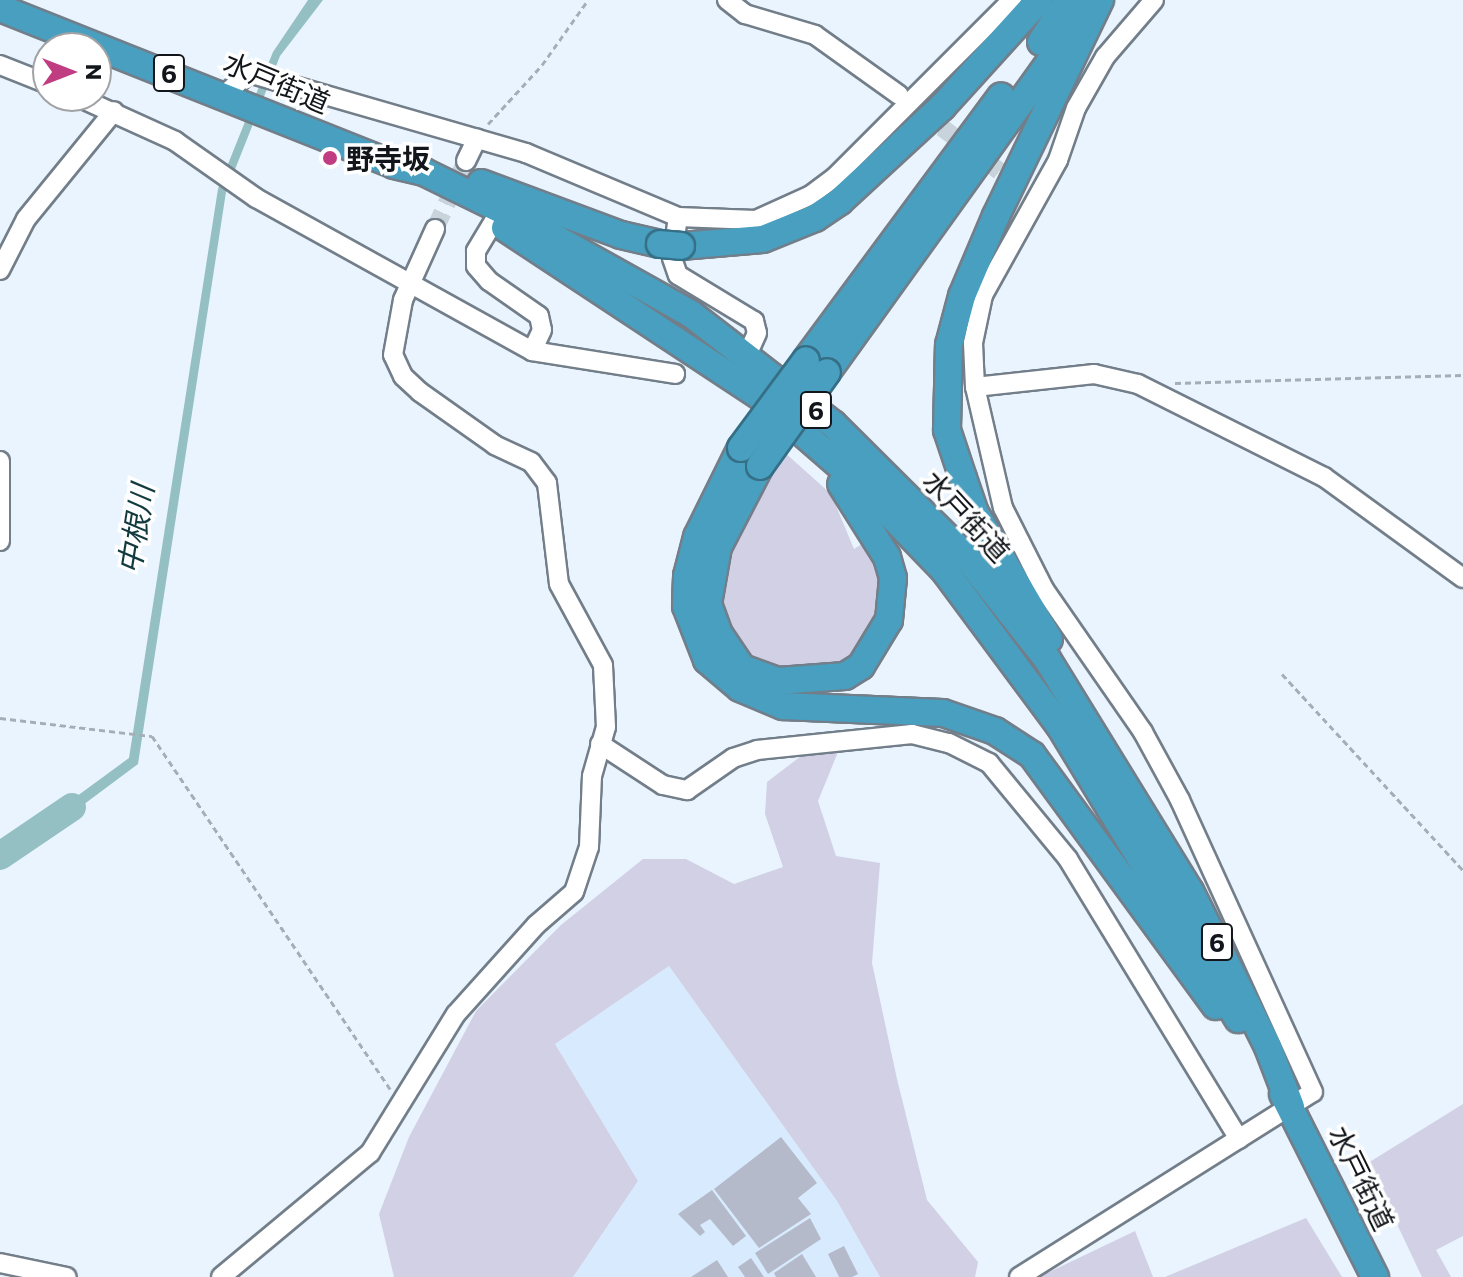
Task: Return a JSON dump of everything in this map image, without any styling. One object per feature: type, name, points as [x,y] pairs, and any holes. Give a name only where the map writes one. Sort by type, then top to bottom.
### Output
[{"type":"highway","points":[[337,142],[388,147],[546,209],[671,245],[763,239],[815,218],[840,201],[942,107],[1039,0]]},
{"type":"highway","points":[[1068,0],[697,537],[687,576],[686,606],[707,660],[740,688],[783,706],[943,713],[995,731],[1032,755],[1079,814],[1155,929],[1252,1043]]},
{"type":"highway","points":[[816,366],[1098,0]]},
{"type":"highway","points":[[1098,0],[962,296],[949,345],[947,430],[975,513],[1094,715],[1129,786]]},
{"type":"highway","name":"水戸街道","points":[[0,8],[225,94],[394,165],[494,221],[760,396],[860,483],[984,617],[1068,738],[1291,1107]]},
{"type":"highway","name":"水戸街道","points":[[394,165],[424,172],[532,225],[691,314],[833,424],[964,554],[1047,659],[1129,786],[1231,969],[1291,1107],[1375,1277]]},
{"type":"highway","points":[[713,363],[839,481],[887,557],[893,578],[889,620],[871,654],[845,676],[809,683],[760,677],[742,668],[719,634],[708,604],[711,574],[750,457]]},
{"type":"street","points":[[727,0],[745,14],[815,35],[899,95]]},
{"type":"street","points":[[225,94],[249,73],[477,138],[678,217],[756,220],[811,195],[1012,0]]},
{"type":"street","points":[[1019,1277],[1313,1092],[1267,999],[1237,915],[1143,732],[1044,589],[1003,508],[975,387],[978,308],[1076,108],[1105,57],[1154,0]]},
{"type":"street","points":[[0,65],[32,78]]},
{"type":"street","points":[[0,270],[26,219],[114,111],[175,141],[256,198],[411,281],[532,351],[675,374]]},
{"type":"street","points":[[466,161],[477,138]]},
{"type":"street","points":[[678,217],[672,258],[678,275],[754,321],[757,333],[747,355]]},
{"type":"street","points":[[494,221],[476,251],[476,266],[489,281],[539,316],[542,330],[532,351]]},
{"type":"street","points":[[221,1277],[370,1153],[402,1106],[456,1014],[536,925],[574,892],[589,847],[592,776],[606,711],[603,665],[559,584],[547,483],[541,470],[432,401],[397,367],[394,345],[411,281],[435,229]]},
{"type":"street","points":[[975,387],[1094,374],[1138,384],[1324,477],[1463,578]]},
{"type":"street","points":[[0,461],[0,541]]},
{"type":"street","points":[[600,744],[663,785],[687,790],[733,758],[757,750],[912,734],[949,743],[989,763],[1011,783],[1068,859],[1239,1139]]},
{"type":"street","points":[[0,1263],[67,1277]]},
{"type":"path","points":[[477,138],[502,104],[542,65],[588,0]]},
{"type":"path","points":[[1138,384],[1463,375]]},
{"type":"path","points":[[1282,674],[1463,870]]},
{"type":"path","points":[[0,718],[152,736],[402,1106]]},
{"type":"shaded area","points":[[308,0],[323,0],[280,56],[226,192],[138,764],[44,834],[39,824],[129,758],[218,189],[273,52]]},
{"type":"shaded area","points":[[783,451],[831,494],[854,549],[870,539],[879,561],[882,606],[857,656],[838,668],[793,675],[751,659],[722,618],[717,585],[724,550]]},
{"type":"shaded area","points":[[809,750],[838,752],[818,801],[836,856],[880,863],[872,963],[897,1079],[927,1200],[978,1262],[975,1277],[880,1277],[837,1201],[669,966],[555,1044],[638,1181],[573,1277],[394,1277],[379,1214],[409,1137],[476,1011],[561,925],[643,859],[686,859],[734,884],[783,867],[765,814],[767,782]]},
{"type":"shaded area","points":[[669,966],[837,1201],[880,1277],[573,1277],[638,1181],[555,1044]]},
{"type":"shaded area","points":[[1463,1104],[1463,1236],[1436,1250],[1451,1277],[1422,1277],[1368,1163]]},
{"type":"shaded area","points":[[1306,1218],[1342,1277],[1165,1277]]},
{"type":"shaded area","points":[[1135,1231],[1153,1277],[1039,1277]]},
{"type":"building","points":[[781,1137],[817,1183],[798,1198],[811,1214],[759,1248],[714,1189]]},
{"type":"building","points":[[712,1190],[746,1236],[733,1246],[710,1219],[700,1225],[705,1232],[700,1236],[678,1214]]},
{"type":"building","points":[[810,1218],[821,1239],[768,1274],[755,1253]]},
{"type":"building","points":[[844,1246],[858,1274],[852,1277],[839,1277],[828,1254]]},
{"type":"building","points":[[802,1254],[816,1277],[776,1277],[774,1273]]},
{"type":"building","points":[[751,1258],[764,1277],[745,1277],[738,1267]]},
{"type":"building","points":[[717,1260],[728,1277],[691,1277]]},
{"type":"waterway","name":"中根川","points":[[0,856],[72,807]]},
{"type":"tunnel","points":[[899,95],[1027,192]]},
{"type":"tunnel","points":[[435,229],[466,161]]},
{"type":"place","name":"野寺坂","points":[[330,158]]}]
